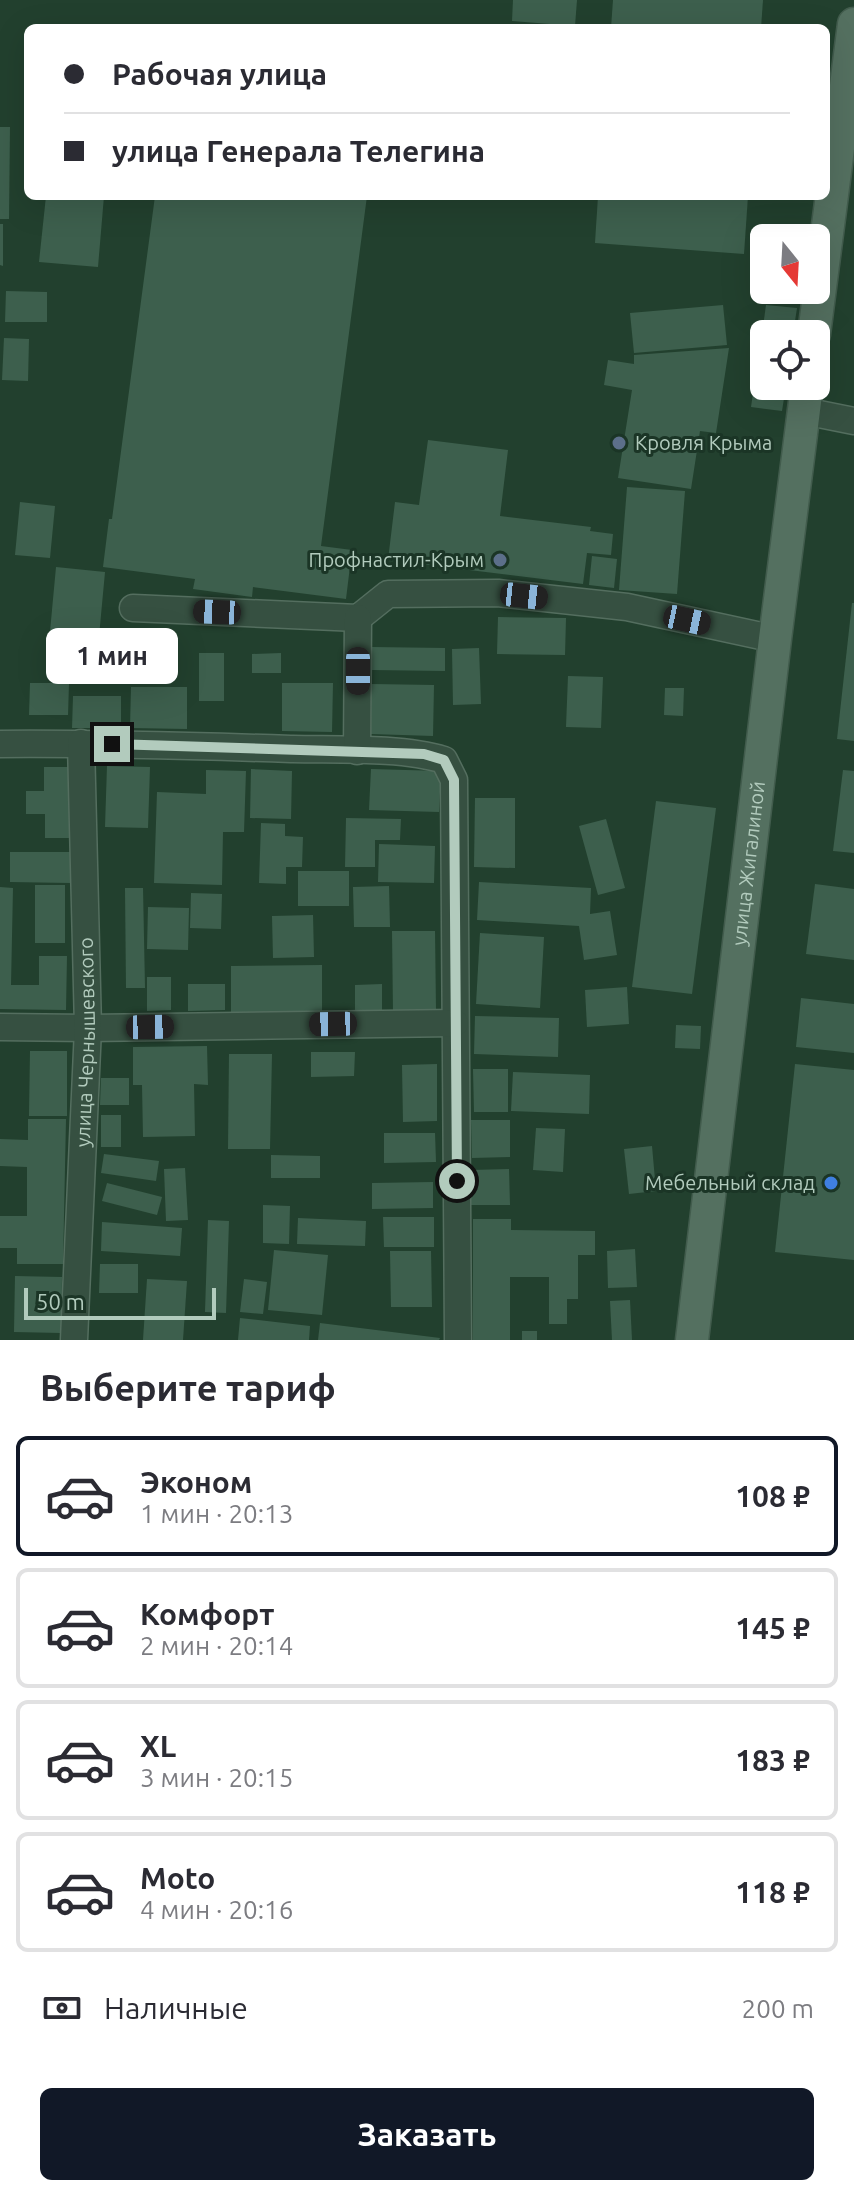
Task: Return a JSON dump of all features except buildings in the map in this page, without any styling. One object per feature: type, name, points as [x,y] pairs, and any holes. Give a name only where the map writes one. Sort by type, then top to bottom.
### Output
[{"type":"main road","points":[[816,320],[854,24]]},
{"type":"main road","name":"улица Жигалиной","points":[[692,1340],[806,400]]},
{"type":"street","points":[[810,400],[854,421]]},
{"type":"street","points":[[133,608],[358,618],[388,594],[498,593],[627,607],[775,639]]},
{"type":"street","points":[[357,751],[358,618]]},
{"type":"street","points":[[0,744],[81,743],[357,751],[424,754],[444,760],[454,780],[458,1340]]},
{"type":"street","name":"улица Чернышевского","points":[[74,1340],[88,1028],[81,743]]},
{"type":"street","points":[[0,1027],[455,1023]]},
{"type":"place","name":"Кровля Крыма","points":[[619,443]]},
{"type":"place","name":"Профнастил-Крым","points":[[500,560]]},
{"type":"place","name":"Мебельный склад","points":[[831,1183]]},
{"type":"route","points":[[112,744],[424,754],[444,760],[454,780],[457,1181]]}]
